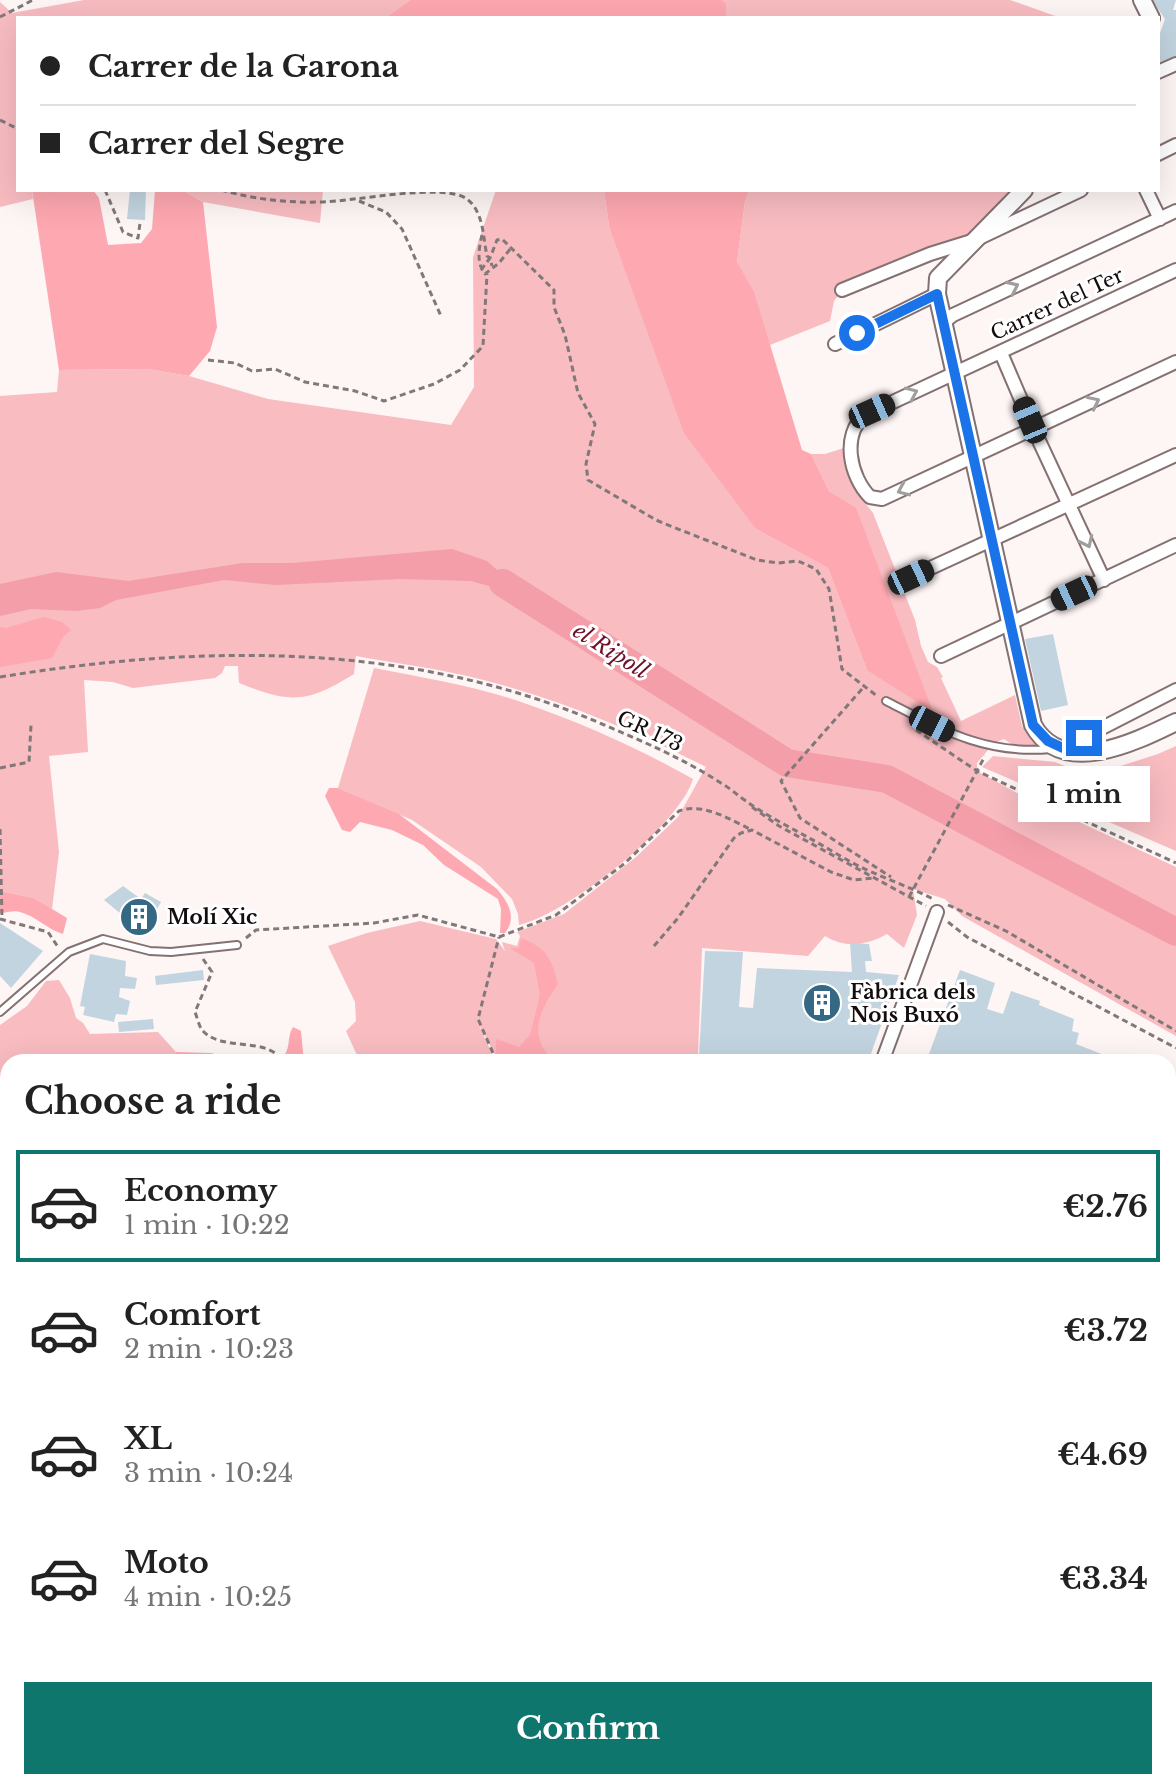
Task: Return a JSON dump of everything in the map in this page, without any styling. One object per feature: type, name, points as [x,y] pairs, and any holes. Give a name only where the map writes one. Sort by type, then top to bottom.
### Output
[{"type":"street","points":[[1022,192],[951,262],[938,278],[937,294],[1033,725],[1048,741],[1063,748],[1100,753],[1176,722]]},
{"type":"street","points":[[842,290],[930,254],[975,240],[1077,192]]},
{"type":"street","points":[[1147,192],[1160,219]]},
{"type":"street","points":[[944,322],[953,315],[1176,211]]},
{"type":"street","name":"Carrer del Ter","points":[[973,459],[876,500],[860,485],[852,462],[851,445],[860,420],[872,411],[1176,270]]},
{"type":"street","points":[[835,344],[937,294]]},
{"type":"street","points":[[1001,353],[1104,580]]},
{"type":"street","points":[[973,459],[1176,362]]},
{"type":"street","points":[[911,577],[1176,455]]},
{"type":"street","points":[[941,656],[1176,545]]},
{"type":"street","points":[[1063,748],[1176,690]]},
{"type":"street","points":[[1127,716],[1139,739]]},
{"type":"street","points":[[885,1054],[941,908]]},
{"type":"lane","points":[[886,701],[955,736],[990,747],[1028,751],[1063,748]]},
{"type":"lane","points":[[0,1012],[64,956],[103,939],[150,951],[237,945]]},
{"type":"path","points":[[0,17],[33,0]]},
{"type":"path","points":[[106,192],[123,232],[138,238],[140,223]]},
{"type":"path","points":[[232,192],[287,202],[357,201],[428,192],[458,194],[476,209],[492,268]]},
{"type":"path","points":[[357,201],[386,212],[402,229],[441,316]]},
{"type":"path","points":[[481,270],[479,251],[482,231]]},
{"type":"path","points":[[481,270],[499,239],[505,241],[554,290],[554,307],[565,335],[578,393],[593,417],[595,432],[586,474],[588,480],[656,520],[757,560],[778,563],[798,561],[816,569],[829,589],[842,669],[863,688],[886,701]]},
{"type":"path","points":[[208,360],[235,363],[252,371],[275,369],[305,382],[355,391],[384,401],[434,384],[460,370],[483,346],[487,274],[511,248]]},
{"type":"path","points":[[481,270],[487,274]]},
{"type":"path","name":"GR 173","points":[[0,677],[100,662],[191,655],[269,654],[373,663],[483,685],[567,710],[658,749],[701,771],[746,802],[867,870],[914,888],[932,899]]},
{"type":"path","points":[[863,688],[781,781],[800,818],[897,881]]},
{"type":"path","points":[[910,724],[977,771],[1176,863]]},
{"type":"path","points":[[0,768],[29,762],[31,725]]},
{"type":"path","points":[[909,897],[990,747]]},
{"type":"path","points":[[746,802],[779,826],[909,897],[1016,936],[1176,1031]]},
{"type":"path","points":[[237,945],[256,930],[374,923],[418,915],[499,937],[556,915],[624,864],[679,811],[687,808],[714,812],[831,872],[854,880],[874,878]]},
{"type":"path","points":[[0,829],[1,919],[48,932],[64,956]]},
{"type":"path","points":[[654,946],[678,918],[734,838],[752,830]]},
{"type":"path","points":[[941,908],[967,937],[1176,1048]]},
{"type":"path","points":[[493,1054],[478,1016],[499,937]]},
{"type":"path","points":[[197,950],[212,972],[195,1012],[202,1029],[217,1039],[279,1054]]},
{"type":"shaded area","points":[[84,0],[410,0],[388,16],[16,16],[16,192],[32,192],[33,199],[0,207],[0,2],[12,13]]},
{"type":"shaded area","points":[[410,0],[722,0],[726,3],[726,16],[388,16]]},
{"type":"shaded area","points":[[722,0],[1010,0],[1055,16],[726,16],[726,3]]},
{"type":"shaded area","points":[[32,192],[94,192],[99,198],[108,245],[141,243],[152,229],[155,192],[186,192],[203,202],[217,327],[210,351],[189,376],[148,369],[59,370]]},
{"type":"shaded area","points":[[186,192],[323,192],[320,223],[203,202]]},
{"type":"shaded area","points":[[495,192],[604,192],[609,226],[756,529],[828,568],[867,670],[856,509],[829,491],[811,454],[825,454],[844,448],[854,489],[873,513],[915,620],[921,646],[928,662],[937,667],[943,677],[961,721],[1015,695],[1022,726],[1036,746],[1013,745],[1004,739],[994,743],[977,763],[977,771],[1019,794],[1176,867],[1176,1036],[962,916],[945,899],[913,889],[917,915],[904,948],[887,934],[856,944],[841,943],[825,936],[808,956],[702,948],[698,1054],[495,1054],[477,1021],[492,1054],[356,1054],[346,1031],[356,1021],[355,1002],[328,946],[420,921],[496,939],[505,951],[502,942],[517,946],[520,936],[517,932],[564,914],[636,857],[678,817],[706,767],[614,724],[550,700],[453,673],[356,656],[354,674],[324,691],[298,697],[272,695],[239,683],[238,666],[225,666],[215,678],[133,688],[113,682],[84,680],[88,752],[49,756],[59,852],[52,909],[34,898],[0,891],[0,396],[57,392],[59,370],[148,369],[189,376],[268,399],[451,425],[474,387],[473,257]]},
{"type":"shaded area","points":[[604,192],[748,192],[737,262],[754,292],[802,450],[811,454],[829,491],[856,508],[933,712],[867,670],[828,568],[756,529],[684,433],[609,226]]},
{"type":"shaded area","points":[[748,192],[1014,192],[965,237],[916,252],[850,281],[834,301],[830,321],[770,345],[737,262]]},
{"type":"shaded area","points":[[452,549],[487,561],[534,603],[507,591],[471,581],[400,579],[276,585],[224,580],[116,600],[100,608],[76,611],[31,609],[0,616],[0,584],[56,572],[128,581],[243,563],[293,563]]},
{"type":"shaded area","points":[[44,617],[62,622],[71,630],[63,637],[52,658],[0,667],[0,627]]},
{"type":"shaded area","points":[[374,668],[469,687],[524,703],[610,737],[693,779],[667,820],[619,866],[564,904],[519,925],[512,899],[481,867],[412,820],[338,788]]},
{"type":"shaded area","points":[[1176,746],[1176,851],[982,767],[993,756],[1055,762],[1075,770],[1102,772]]},
{"type":"shaded area","points":[[329,788],[338,788],[399,814],[497,889],[511,916],[505,933],[500,933],[501,909],[498,899],[444,865],[423,845],[392,830],[360,822],[350,832],[342,830],[325,796]]},
{"type":"shaded area","points":[[0,891],[34,898],[67,918],[63,934],[26,914],[16,911],[0,913]]},
{"type":"shaded area","points":[[521,938],[542,950],[553,967],[558,984],[538,1024],[538,1034],[548,1054],[496,1052],[496,1039],[519,1047],[530,1035],[540,995],[534,963],[510,948],[519,948]]},
{"type":"shaded area","points":[[59,980],[70,998],[76,1018],[90,1034],[158,1032],[175,1054],[0,1054],[0,1025],[27,1006],[46,981]]},
{"type":"shaded area","points":[[293,1027],[301,1031],[303,1054],[285,1054]]},
{"type":"shaded area","points":[[176,1052],[215,1054],[175,1054]]},
{"type":"building","points":[[1152,0],[1176,0],[1173,10],[1176,10],[1176,58],[1160,67],[1160,33],[1165,19]]},
{"type":"building","points":[[130,192],[146,192],[145,220],[127,219]]},
{"type":"building","points":[[1053,634],[1068,705],[1041,711],[1025,639]]},
{"type":"building","name":"Molí Xic","points":[[123,886],[141,899],[145,893],[161,902],[144,933],[104,900]]},
{"type":"building","points":[[0,923],[43,951],[11,988],[0,976]]},
{"type":"building","name":"Fàbrica dels Nois Buxó","points":[[850,943],[869,944],[872,961],[865,961],[866,972],[899,975],[871,1054],[699,1054],[705,951],[743,952],[739,1007],[753,1008],[757,968],[852,972]]},
{"type":"building","points":[[90,954],[126,961],[125,976],[137,978],[135,989],[120,988],[119,997],[130,1001],[127,1015],[116,1014],[114,1022],[83,1015],[85,1007],[80,1006]]},
{"type":"building","points":[[203,970],[204,980],[156,985],[155,976]]},
{"type":"building","points":[[960,970],[995,983],[987,1009],[1003,1014],[1011,991],[1040,1001],[1039,1005],[1074,1019],[1072,1031],[1079,1033],[1076,1044],[1102,1054],[929,1054]]},
{"type":"building","points":[[153,1019],[154,1029],[119,1032],[118,1022]]},
{"type":"waterway","name":"el Ripoll","points":[[503,583],[787,763],[887,779],[1176,932]]},
{"type":"place","name":"Molí Xic","points":[[139,917]]},
{"type":"place","name":"Fàbrica dels Nois Buxó","points":[[822,1003]]},
{"type":"route","points":[[857,333],[937,294],[1033,725],[1040,736],[1063,748],[1084,738]]}]
